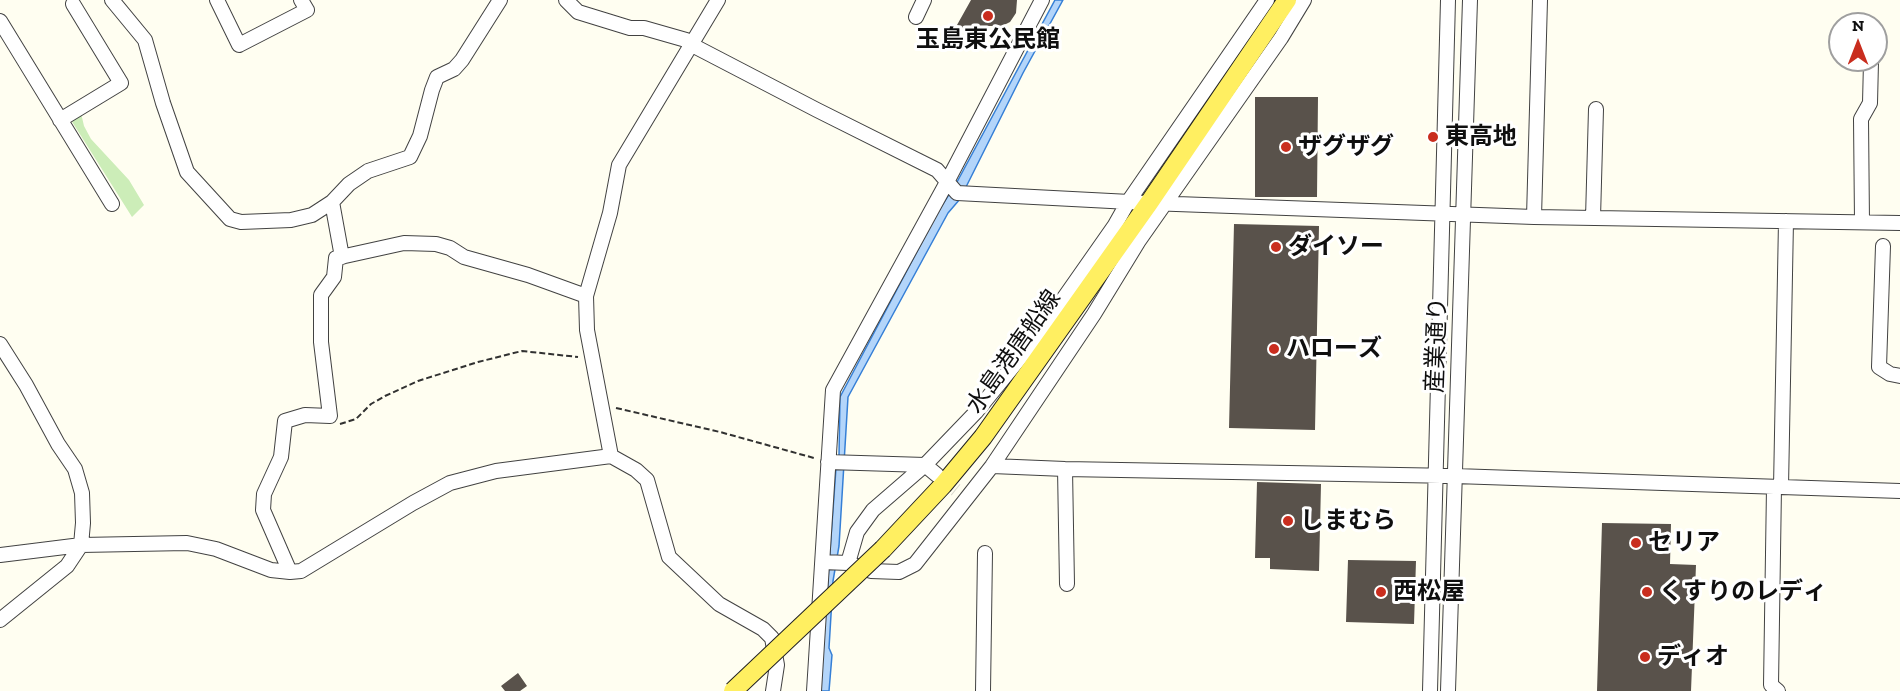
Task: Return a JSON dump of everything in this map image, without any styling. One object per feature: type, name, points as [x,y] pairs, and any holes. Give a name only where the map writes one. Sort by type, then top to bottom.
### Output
[{"type":"main road","name":"水島港唐船線","points":[[733,691],[882,549],[943,485],[983,437],[1158,203],[1287,0]]},
{"type":"street","points":[[112,0],[145,40],[163,104],[188,172],[230,219],[241,222],[291,220],[312,215],[333,202],[349,184],[368,171],[410,157],[420,136],[432,90],[438,78],[454,69],[462,60],[500,0]]},
{"type":"street","points":[[217,0],[239,45],[307,10],[301,0]]},
{"type":"street","points":[[566,0],[578,12],[630,28],[644,28],[686,40],[937,170],[957,193],[1128,202],[1534,217],[1900,223]]},
{"type":"street","points":[[611,456],[587,330],[586,296],[610,213],[619,165],[718,0]]},
{"type":"street","points":[[916,17],[924,0]]},
{"type":"street","points":[[814,691],[833,390],[946,183],[1042,0]]},
{"type":"street","points":[[848,563],[856,532],[873,510],[925,465],[976,412],[1033,342],[1267,0]]},
{"type":"street","points":[[823,562],[848,563],[871,572],[899,572],[915,564],[992,466],[1094,314],[1138,242],[1158,203],[1281,38],[1304,0]]},
{"type":"street","name":"産業通り","points":[[1430,691],[1448,0]]},
{"type":"street","name":"産業通り","points":[[1448,691],[1470,0]]},
{"type":"street","points":[[1534,217],[1540,0]]},
{"type":"street","points":[[60,120],[120,83],[73,4]]},
{"type":"street","points":[[0,21],[112,204]]},
{"type":"street","points":[[1862,222],[1862,119],[1870,103],[1871,72]]},
{"type":"street","points":[[1593,218],[1596,109]]},
{"type":"street","points":[[333,202],[342,257]]},
{"type":"street","points":[[1778,691],[1771,685],[1786,221]]},
{"type":"street","points":[[290,572],[263,510],[264,494],[281,457],[285,421],[305,415],[330,416],[321,342],[321,295],[334,277],[336,258],[404,243],[436,244],[450,248],[464,257],[528,275],[586,296]]},
{"type":"street","points":[[1883,246],[1879,366],[1890,374],[1900,376]]},
{"type":"street","points":[[0,344],[80,481],[83,523],[81,545],[67,566],[0,621]]},
{"type":"street","points":[[0,555],[81,545],[187,543],[216,549],[271,570],[301,572],[413,503],[450,483],[496,471],[611,456],[636,470],[647,480],[669,557],[719,604],[763,629],[772,638],[777,664],[773,691]]},
{"type":"street","points":[[828,462],[925,465],[938,475]]},
{"type":"street","points":[[992,466],[1455,476],[1900,491]]},
{"type":"street","points":[[1065,469],[1067,584]]},
{"type":"street","points":[[956,490],[968,499]]},
{"type":"street","points":[[983,691],[985,553]]},
{"type":"path","points":[[330,416],[342,425],[356,419],[371,404],[418,381],[522,351],[593,359]]},
{"type":"path","points":[[601,405],[720,432],[828,462]]},
{"type":"green space","points":[[81,113],[84,126],[91,139],[129,180],[144,205],[132,217],[71,120]]},
{"type":"water","points":[[1055,0],[1063,0],[1023,73],[960,199],[948,213],[848,397],[839,546],[833,581],[829,691],[820,691],[836,468],[839,456],[840,397],[939,210],[957,182]]},
{"type":"building","name":"玉島東公民館","points":[[971,0],[1017,0],[1016,13],[1010,22],[1002,26],[984,26],[979,36],[957,25]]},
{"type":"building","name":"ザグザグ","points":[[1255,97],[1318,97],[1317,197],[1255,197]]},
{"type":"building","name":"ハローズ","points":[[1234,224],[1319,226],[1315,430],[1229,428]]},
{"type":"building","name":"しまむら","points":[[1257,482],[1321,484],[1319,571],[1270,569],[1270,558],[1255,558]]},
{"type":"building","points":[[1602,523],[1671,524],[1670,564],[1696,565],[1691,691],[1597,691]]},
{"type":"building","name":"西松屋","points":[[1348,560],[1416,561],[1414,624],[1346,622]]},
{"type":"building","points":[[518,673],[527,686],[520,691],[505,691],[501,686]]},
{"type":"tunnel","points":[[939,476],[956,490]]},
{"type":"place","name":"玉島東公民館","points":[[988,16]]},
{"type":"place","name":"東高地","points":[[1433,137]]},
{"type":"place","name":"ザグザグ","points":[[1286,147]]},
{"type":"place","name":"ダイソー","points":[[1276,247]]},
{"type":"place","name":"ハローズ","points":[[1274,349]]},
{"type":"place","name":"しまむら","points":[[1288,521]]},
{"type":"place","name":"セリア","points":[[1636,543]]},
{"type":"place","name":"西松屋","points":[[1381,592]]},
{"type":"place","name":"くすりのレディ","points":[[1647,592]]},
{"type":"place","name":"ディオ","points":[[1645,657]]}]
